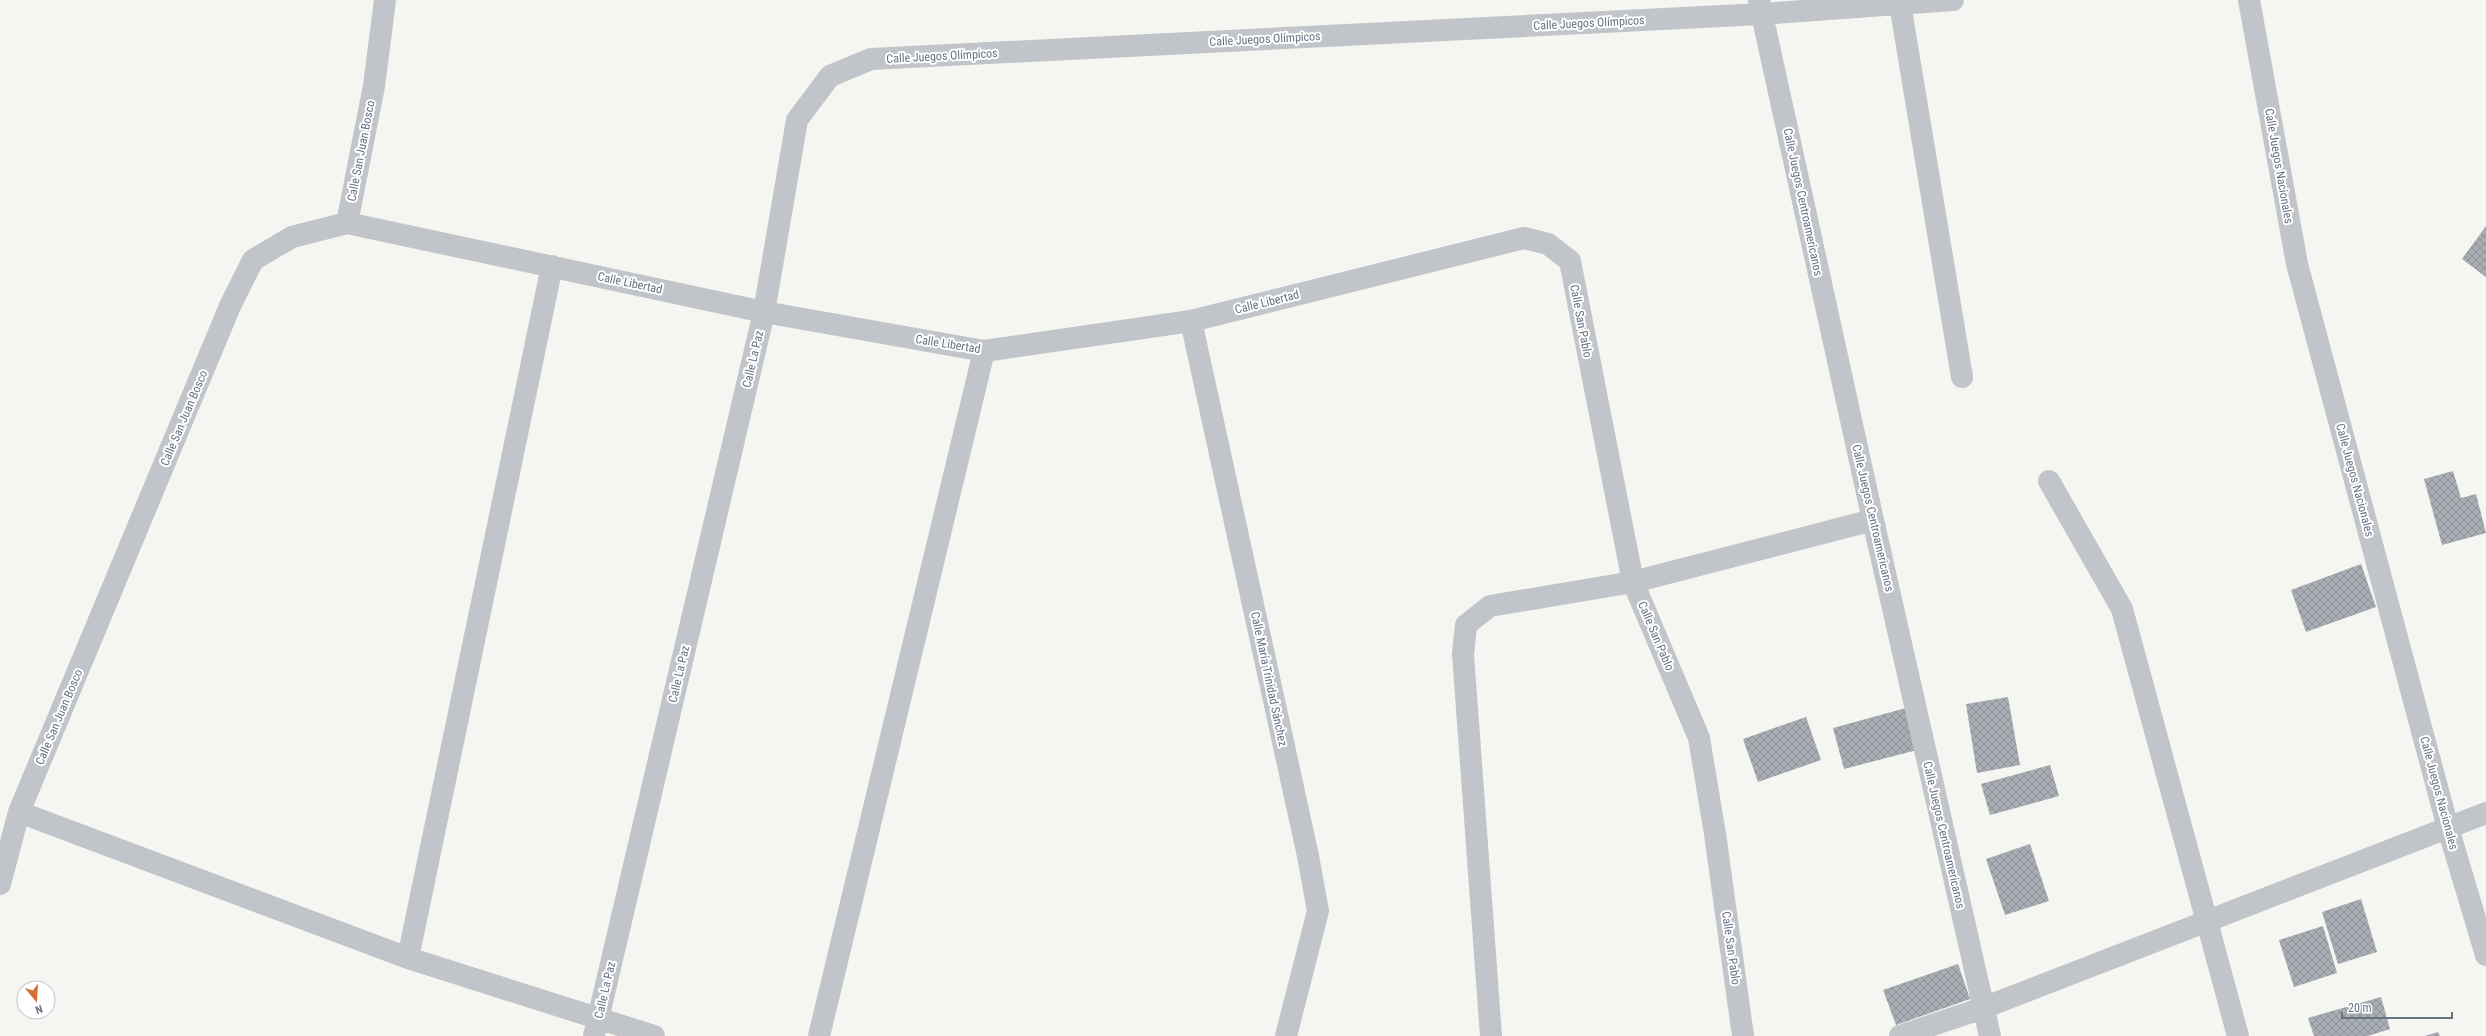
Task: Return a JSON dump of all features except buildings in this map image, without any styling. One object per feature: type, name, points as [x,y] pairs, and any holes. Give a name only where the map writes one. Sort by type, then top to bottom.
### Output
[{"type":"street","name":"Calle San Juan Bosco","points":[[0,884],[19,812],[227,313],[253,260],[292,237],[347,222],[374,86],[385,0]]},
{"type":"street","name":"Calle Juegos Olímpicos","points":[[764,312],[797,120],[830,76],[872,59],[1761,7],[1900,4],[1953,0]]},
{"type":"street","name":"Calle Juegos Nacionales","points":[[2249,0],[2298,264],[2448,828],[2486,955]]},
{"type":"street","points":[[1900,4],[1962,377]]},
{"type":"street","name":"Calle Juegos Centroamericanos","points":[[1761,7],[1873,520],[1990,1036]]},
{"type":"street","name":"Calle Libertad","points":[[347,222],[764,312],[984,351],[1191,321],[1524,238],[1548,244]]},
{"type":"street","name":"Calle San Pablo","points":[[1548,244],[1570,261],[1633,582],[1699,738],[1715,834],[1743,1036]]},
{"type":"street","points":[[408,958],[552,266]]},
{"type":"street","name":"Calle La Paz","points":[[596,1027],[764,312]]},
{"type":"street","name":"Calle María Trinidad Sánchez","points":[[1191,321],[1308,856],[1318,911],[1286,1036]]},
{"type":"street","points":[[819,1036],[984,351]]},
{"type":"street","points":[[2049,481],[2122,609],[2209,921],[2238,1036]]},
{"type":"street","points":[[1491,1036],[1463,654],[1466,625],[1490,606],[1633,582],[1873,520]]},
{"type":"street","points":[[19,812],[596,1027],[654,1036]]},
{"type":"street","points":[[1900,1036],[1983,1008],[2486,813]]}]
